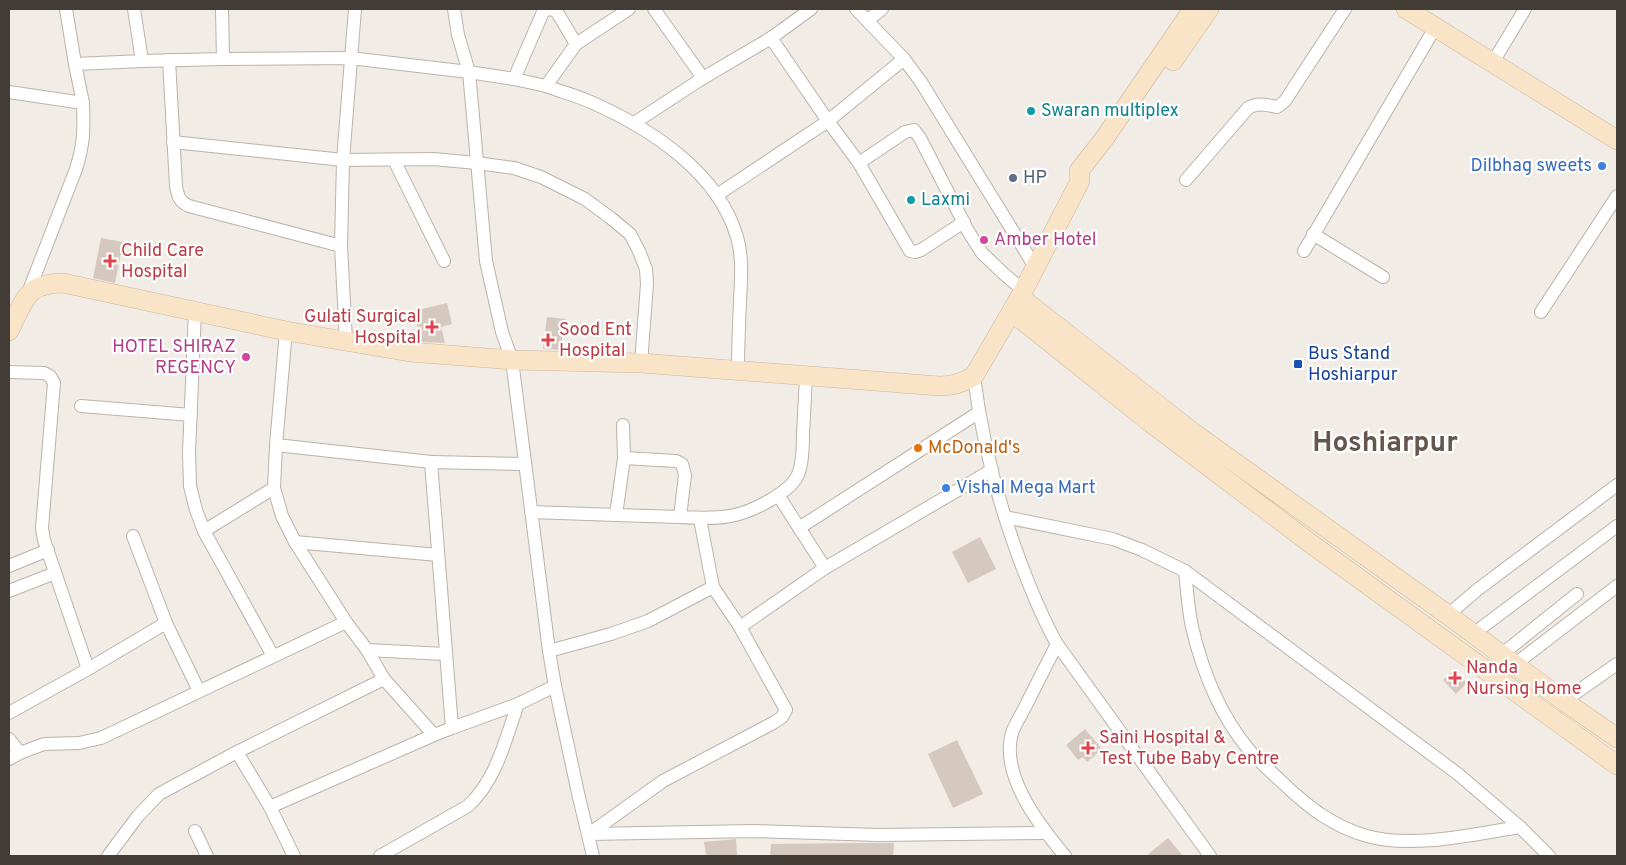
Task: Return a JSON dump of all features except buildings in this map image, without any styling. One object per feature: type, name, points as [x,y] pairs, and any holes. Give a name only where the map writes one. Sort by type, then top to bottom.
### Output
[{"type":"main road","points":[[9,331],[28,293],[40,285],[62,283],[286,331],[410,352],[512,360],[641,363],[951,386],[974,376],[1019,300],[1080,181],[1080,170],[1104,139],[1193,9]]},
{"type":"main road","points":[[1080,181],[1089,178],[1114,145],[1210,9]]},
{"type":"main road","points":[[1406,9],[1617,140]]},
{"type":"main road","points":[[1019,300],[1102,373],[1151,423],[1310,543],[1617,765]]},
{"type":"main road","points":[[1102,373],[1195,434],[1617,738]]},
{"type":"street","points":[[28,293],[82,150],[84,130],[83,103],[66,9]]},
{"type":"street","points":[[134,9],[142,61]]},
{"type":"street","points":[[222,9],[223,59]]},
{"type":"street","points":[[346,341],[341,246],[350,58],[355,9]]},
{"type":"street","points":[[454,9],[458,35],[469,72],[486,261],[502,332],[512,360],[549,651],[593,856]]},
{"type":"street","points":[[514,79],[543,12],[551,9],[557,12],[576,44]]},
{"type":"street","points":[[546,86],[576,44],[629,9]]},
{"type":"street","points":[[654,9],[703,78]]},
{"type":"street","points":[[634,123],[703,78],[772,38],[811,9]]},
{"type":"street","points":[[856,9],[904,59],[921,82],[1035,267]]},
{"type":"street","points":[[868,20],[882,9]]},
{"type":"street","points":[[1186,180],[1248,108],[1260,104],[1277,107],[1285,101],[1345,9]]},
{"type":"street","points":[[1493,62],[1526,9]]},
{"type":"street","points":[[1304,251],[1436,26]]},
{"type":"street","points":[[772,38],[858,163],[910,252],[921,250],[964,222]]},
{"type":"street","points":[[75,64],[169,60],[350,58],[514,79],[546,86],[592,102],[634,123],[670,147],[695,170],[717,195],[737,236],[740,256],[738,370]]},
{"type":"street","points":[[717,195],[828,121],[904,59]]},
{"type":"street","points":[[169,60],[176,186],[182,203],[341,246]]},
{"type":"street","points":[[9,92],[83,103]]},
{"type":"street","points":[[858,163],[905,132],[914,130],[982,253],[1004,274],[1019,300]]},
{"type":"street","points":[[173,142],[344,160],[433,160],[477,163],[514,168],[541,177],[585,199],[630,234],[646,268],[648,284],[641,363]]},
{"type":"street","points":[[394,160],[444,261]]},
{"type":"street","points":[[1541,312],[1617,196]]},
{"type":"street","points":[[1314,234],[1383,277]]},
{"type":"street","points":[[195,311],[189,452],[190,486],[204,531],[274,656]]},
{"type":"street","points":[[286,331],[274,488],[282,516],[295,542],[346,622],[367,650],[384,679],[434,735]]},
{"type":"street","points":[[9,372],[44,373],[50,376],[54,383],[42,528],[55,573],[88,669]]},
{"type":"street","points":[[531,512],[700,519],[732,516],[750,510],[778,495],[793,483],[799,474],[802,458],[806,376]]},
{"type":"street","points":[[974,376],[978,413],[1005,517],[1044,622],[1057,644],[1210,856]]},
{"type":"street","points":[[81,406],[191,415]]},
{"type":"street","points":[[799,528],[978,413]]},
{"type":"street","points":[[616,515],[624,458],[623,425]]},
{"type":"street","points":[[276,445],[431,462],[524,464]]},
{"type":"street","points":[[624,458],[676,461],[682,464],[685,475],[680,517]]},
{"type":"street","points":[[431,462],[452,728]]},
{"type":"street","points":[[740,627],[825,568],[992,470]]},
{"type":"street","points":[[1448,615],[1477,590],[1617,484]]},
{"type":"street","points":[[204,531],[274,488]]},
{"type":"street","points":[[778,495],[825,568]]},
{"type":"street","points":[[1005,517],[1113,539],[1142,550],[1185,571],[1416,742],[1520,827],[1549,856]]},
{"type":"street","points":[[589,834],[663,781],[782,717],[786,710],[740,627],[713,587],[700,519]]},
{"type":"street","points":[[1473,634],[1617,526]]},
{"type":"street","points":[[133,536],[166,623],[199,691]]},
{"type":"street","points":[[295,542],[438,554]]},
{"type":"street","points":[[9,566],[48,550]]},
{"type":"street","points":[[1185,571],[1192,626],[1206,673],[1217,700],[1231,725],[1249,749],[1297,796],[1323,816],[1344,828],[1368,836],[1392,840],[1420,841],[1520,827]]},
{"type":"street","points":[[9,590],[55,573]]},
{"type":"street","points":[[1507,660],[1617,586]]},
{"type":"street","points":[[549,651],[631,628],[713,587]]},
{"type":"street","points":[[1507,660],[1576,594]]},
{"type":"street","points":[[9,759],[44,744],[79,743],[102,738],[346,622]]},
{"type":"street","points":[[9,712],[88,669],[166,623]]},
{"type":"street","points":[[1057,644],[1013,731],[1010,750],[1014,774],[1025,801],[1046,833],[1065,856]]},
{"type":"street","points":[[367,650],[446,654]]},
{"type":"street","points":[[1564,701],[1617,664]]},
{"type":"street","points":[[108,856],[138,816],[159,794],[237,752],[384,679]]},
{"type":"street","points":[[270,807],[434,735],[518,704],[555,686]]},
{"type":"street","points":[[380,856],[468,806],[478,796],[493,774],[518,704]]},
{"type":"street","points":[[9,739],[20,753]]},
{"type":"street","points":[[237,752],[270,807],[294,856]]},
{"type":"street","points":[[589,834],[754,831],[878,835],[1046,833]]},
{"type":"street","points":[[195,832],[207,856]]},
{"type":"place","name":"Swaran multiplex","points":[[1031,111]]},
{"type":"place","name":"Dilbhag sweets","points":[[1602,166]]},
{"type":"place","name":"HP","points":[[1013,178]]},
{"type":"place","name":"Laxmi","points":[[911,200]]},
{"type":"place","name":"Amber Hotel","points":[[984,240]]},
{"type":"place","name":"Child Care Hospital","points":[[110,261]]},
{"type":"place","name":"Gulati Surgical Hospital","points":[[432,327]]},
{"type":"place","name":"Sood Ent Hospital","points":[[548,340]]},
{"type":"place","name":"HOTEL SHIRAZ REGENCY","points":[[246,357]]},
{"type":"place","name":"Bus Stand Hoshiarpur","points":[[1298,364]]},
{"type":"place","name":"McDonald's","points":[[918,448]]},
{"type":"place","name":"Vishal Mega Mart","points":[[946,488]]},
{"type":"place","name":"Nanda Nursing Home","points":[[1455,678]]},
{"type":"place","name":"Saini Hospital & Test Tube Baby Centre","points":[[1088,748]]},
{"type":"district","name":"Hoshiarpur","points":[[1385,444]]}]
